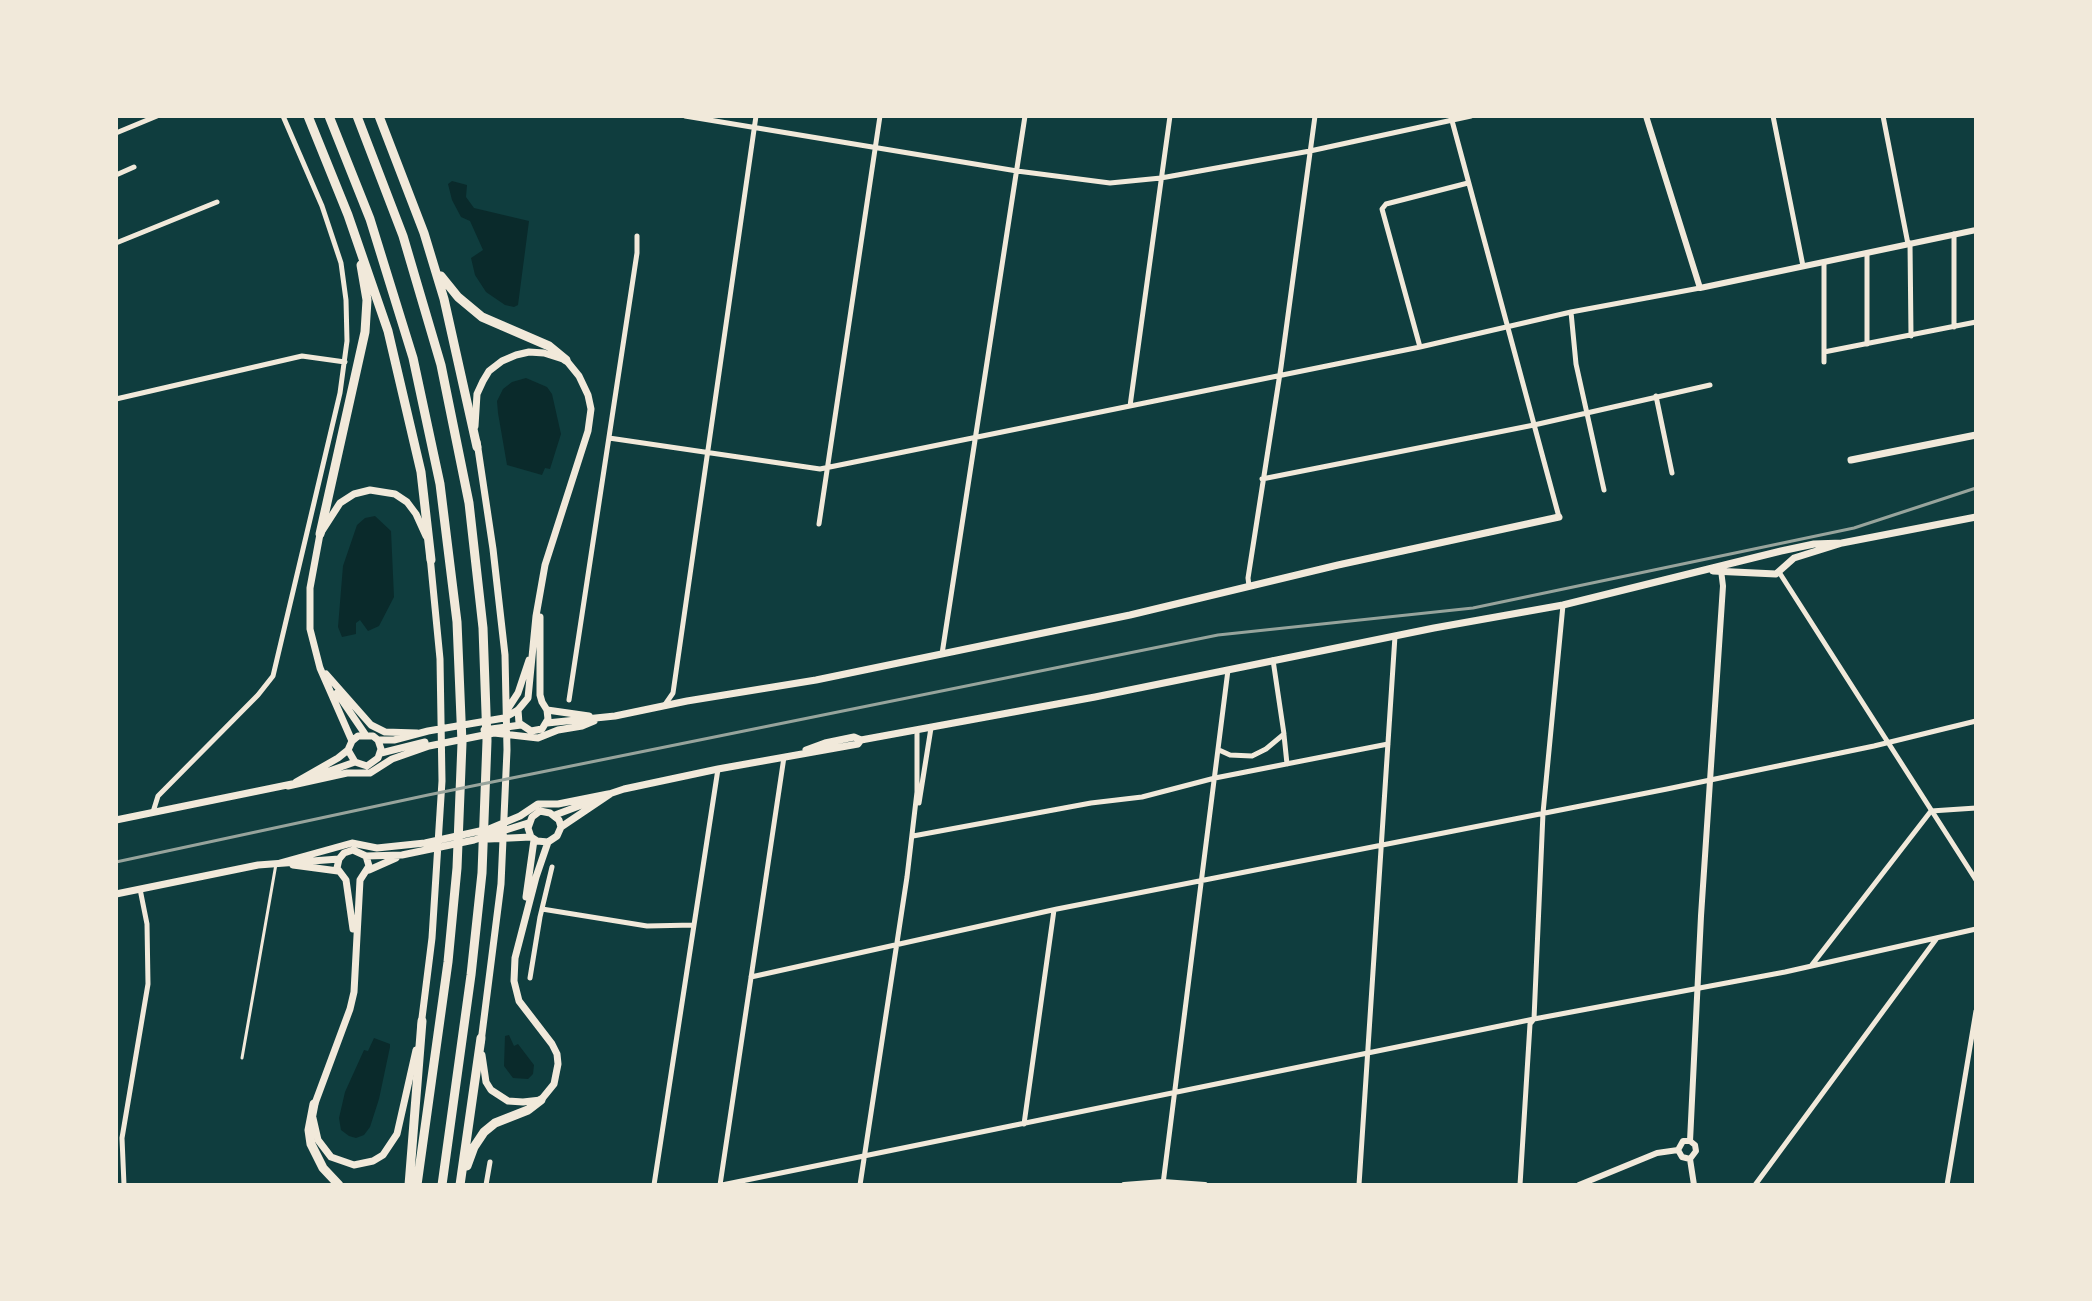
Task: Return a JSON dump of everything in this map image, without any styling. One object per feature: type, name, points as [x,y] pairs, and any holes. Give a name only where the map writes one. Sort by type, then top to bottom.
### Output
[{"type":"highway","points":[[308,116],[375,291],[399,375],[421,472],[431,560]]},
{"type":"highway","points":[[329,116],[370,219],[413,358],[440,484],[457,622],[462,753],[457,868],[448,962],[417,1185]]},
{"type":"highway","points":[[357,116],[403,236],[441,365],[466,485],[483,628],[487,741],[482,873],[442,1185]]},
{"type":"highway","points":[[379,116],[433,262],[461,369],[477,447]]},
{"type":"highway","points":[[320,534],[367,320],[365,288],[348,215]]},
{"type":"highway","points":[[433,262],[458,297],[482,317],[549,346],[566,360]]},
{"type":"highway","points":[[409,1185],[422,1021]]},
{"type":"highway","points":[[461,1185],[481,1038]]},
{"type":"highway","points":[[461,1185],[469,1159],[484,1132],[495,1123],[528,1110],[541,1100]]},
{"type":"highway","points":[[314,1104],[309,1130],[311,1144],[323,1168],[339,1185]]},
{"type":"main road","points":[[526,702],[531,685],[532,650],[545,565],[582,454],[591,409],[579,376],[566,360],[529,352],[502,361],[489,371],[477,394],[475,423],[505,655],[507,735],[501,884],[481,1038],[483,1073],[491,1090],[515,1103],[541,1100],[554,1084],[558,1064],[552,1044],[519,1001],[514,971],[532,838],[528,823]]},
{"type":"main road","points":[[1851,460],[1976,435]]},
{"type":"main road","points":[[352,741],[320,668],[312,639],[309,609],[312,575],[320,534],[336,507],[345,499],[364,491],[387,491],[401,497],[416,514],[425,533],[431,560],[440,659],[442,781],[436,885],[422,1021],[400,1124],[391,1146],[373,1161],[354,1165],[331,1157],[323,1150],[314,1130],[314,1104],[354,992],[360,880],[369,870],[402,855],[425,847],[489,829],[514,828],[548,842]]},
{"type":"main road","points":[[348,750],[355,762],[363,766],[371,764],[381,753],[518,725],[535,731],[547,723],[604,717],[788,685],[1116,618],[1559,517]]},
{"type":"main road","points":[[514,828],[538,804],[558,804],[795,755],[825,743],[854,737],[861,740],[931,728],[1563,605],[1706,570],[1779,572],[1796,558],[1842,543],[1976,517]]},
{"type":"main road","points":[[1721,569],[1781,551],[1814,544],[1842,543]]},
{"type":"main road","points":[[1781,551],[1785,564]]},
{"type":"main road","points":[[1760,557],[1760,566],[1766,572]]},
{"type":"main road","points":[[540,595],[547,723]]},
{"type":"main road","points":[[492,719],[510,708],[515,700],[532,650]]},
{"type":"main road","points":[[320,668],[361,716],[379,730],[426,732]]},
{"type":"main road","points":[[328,677],[365,734],[378,740],[394,740],[504,718],[532,700],[544,706],[604,717]]},
{"type":"main road","points":[[517,711],[518,725]]},
{"type":"main road","points":[[116,820],[347,773],[370,773],[428,743],[494,733],[538,738],[604,717]]},
{"type":"main road","points":[[288,786],[330,763],[348,750],[352,741],[365,734]]},
{"type":"main road","points":[[378,740],[381,753]]},
{"type":"main road","points":[[288,786],[355,762]]},
{"type":"main road","points":[[278,864],[352,843],[377,848],[425,847],[474,840],[528,823],[540,811],[555,815],[610,794]]},
{"type":"main road","points":[[519,941],[548,842],[557,836],[561,827],[610,794]]},
{"type":"main road","points":[[555,815],[561,827]]},
{"type":"main road","points":[[116,894],[238,869],[339,859],[350,851],[366,856],[402,855]]},
{"type":"main road","points":[[366,856],[369,870]]},
{"type":"main road","points":[[338,871],[339,859]]},
{"type":"main road","points":[[278,864],[338,871],[346,880],[355,946]]},
{"type":"main road","points":[[346,880],[360,880]]},
{"type":"street","points":[[116,133],[142,119],[157,116]]},
{"type":"street","points":[[153,813],[158,796],[273,676],[345,362],[346,300],[341,263],[322,206],[283,116]]},
{"type":"street","points":[[685,116],[1017,171],[1102,182],[1161,178],[1310,151],[1471,116]]},
{"type":"street","points":[[664,706],[673,693],[756,116]]},
{"type":"street","points":[[819,524],[880,116]]},
{"type":"street","points":[[942,654],[1025,116]]},
{"type":"street","points":[[1130,406],[1170,116]]},
{"type":"street","points":[[1249,586],[1315,116]]},
{"type":"street","points":[[1646,116],[1700,288]]},
{"type":"street","points":[[1773,116],[1803,266]]},
{"type":"street","points":[[1883,116],[1909,243],[1911,336]]},
{"type":"street","points":[[1451,118],[1559,517]]},
{"type":"street","points":[[116,175],[134,167]]},
{"type":"street","points":[[1420,347],[1382,209],[1386,204],[1468,183]]},
{"type":"street","points":[[116,243],[217,202]]},
{"type":"street","points":[[609,438],[814,470],[828,468],[1976,230]]},
{"type":"street","points":[[1954,234],[1954,327]]},
{"type":"street","points":[[569,700],[637,236]]},
{"type":"street","points":[[1867,253],[1867,344]]},
{"type":"street","points":[[1824,262],[1824,362]]},
{"type":"street","points":[[1571,312],[1576,364],[1604,490]]},
{"type":"street","points":[[1824,352],[1976,322]]},
{"type":"street","points":[[116,399],[302,356],[345,362]]},
{"type":"street","points":[[1262,479],[1534,425],[1710,385]]},
{"type":"street","points":[[1656,396],[1672,473]]},
{"type":"street","points":[[1690,1141],[1723,586],[1721,569]]},
{"type":"street","points":[[1779,572],[1976,880]]},
{"type":"street","points":[[1520,1185],[1530,1024],[1534,1019],[1543,813],[1563,605]]},
{"type":"street","points":[[1359,1185],[1395,636]]},
{"type":"street","points":[[1273,660],[1287,765]]},
{"type":"street","points":[[1163,1184],[1228,669]]},
{"type":"street","points":[[673,693],[687,701]]},
{"type":"street","points":[[751,977],[1054,910],[1710,780],[1976,721]]},
{"type":"street","points":[[860,1185],[931,728]]},
{"type":"street","points":[[913,836],[918,768],[917,730]]},
{"type":"street","points":[[1219,750],[1230,755],[1252,756],[1284,734]]},
{"type":"street","points":[[913,836],[1091,803],[1142,797],[1215,778],[1388,744]]},
{"type":"street","points":[[784,757],[721,1185],[1534,1019],[1810,967],[1976,929]]},
{"type":"street","points":[[654,1185],[718,769]]},
{"type":"street","points":[[1810,967],[1931,811],[1976,808]]},
{"type":"street","points":[[530,978],[552,867]]},
{"type":"street","points":[[124,1185],[122,1138],[148,984],[147,924],[140,889]]},
{"type":"street","points":[[542,909],[647,926],[694,925]]},
{"type":"street","points":[[1024,1124],[1054,910]]},
{"type":"street","points":[[1755,1185],[1938,937]]},
{"type":"street","points":[[1947,1185],[1976,1011]]},
{"type":"street","points":[[1678,1150],[1683,1141],[1695,1145],[1696,1151],[1690,1159],[1694,1185]]},
{"type":"street","points":[[1678,1150],[1682,1157],[1690,1159]]},
{"type":"street","points":[[1579,1185],[1657,1153],[1678,1150]]},
{"type":"street","points":[[486,1185],[490,1162]]},
{"type":"street","points":[[1124,1185],[1205,1185]]},
{"type":"lane","points":[[242,1058],[278,864]]},
{"type":"water","points":[[452,181],[467,185],[466,197],[474,208],[529,221],[518,305],[505,305],[486,292],[475,275],[471,258],[483,250],[470,221],[461,217],[452,200],[448,184]]},
{"type":"water","points":[[526,378],[547,387],[552,394],[561,434],[550,469],[545,468],[542,475],[507,465],[498,413],[497,401],[503,389],[512,382]]},
{"type":"water","points":[[375,516],[391,531],[394,597],[379,626],[368,631],[360,620],[356,623],[356,634],[342,637],[338,627],[343,566],[357,525],[365,518]]},
{"type":"water","points":[[509,1035],[514,1046],[518,1044],[534,1065],[533,1074],[528,1079],[513,1078],[504,1066],[505,1036]]},
{"type":"water","points":[[374,1038],[390,1044],[390,1047],[370,1127],[364,1135],[356,1138],[341,1130],[339,1118],[345,1092],[364,1050],[368,1051]]},
{"type":"railway","points":[[116,862],[428,795],[1218,635],[1473,608],[1854,528],[1976,488]]}]
